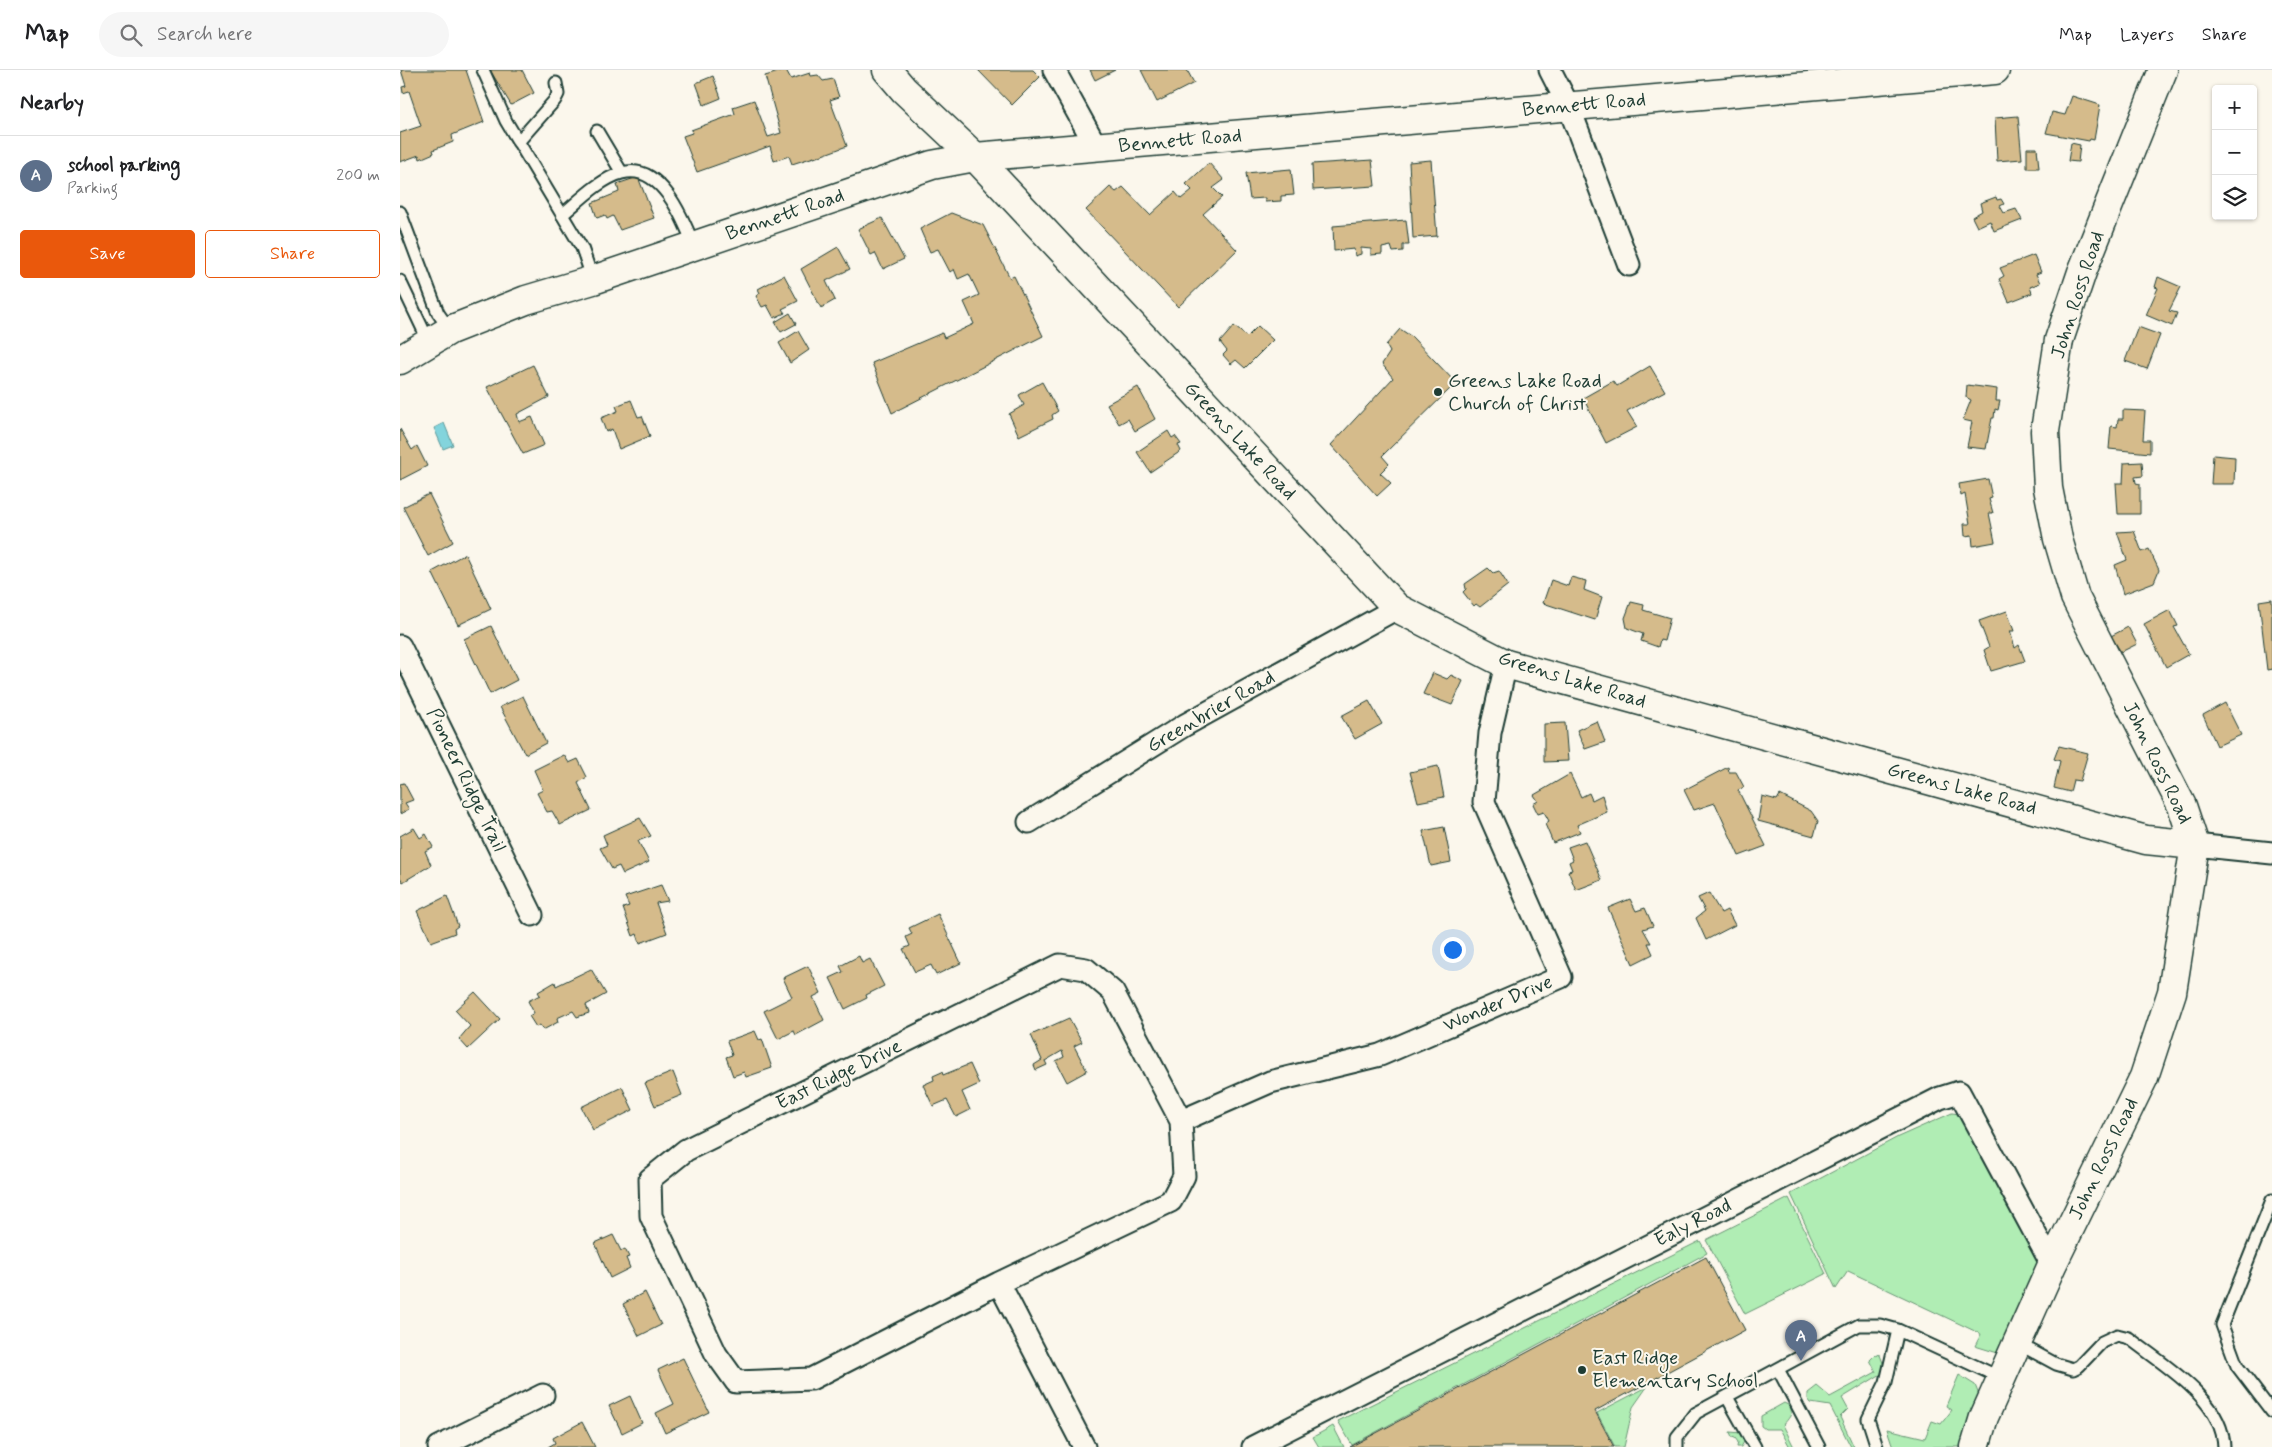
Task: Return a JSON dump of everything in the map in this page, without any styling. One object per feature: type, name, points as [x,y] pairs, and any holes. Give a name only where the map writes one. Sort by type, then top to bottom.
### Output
[{"type":"street","points":[[1054,70],[1097,148]]},
{"type":"street","points":[[1550,70],[1569,107],[1629,265]]},
{"type":"street","name":"Bennett Road","points":[[400,360],[440,336],[526,300],[593,280],[932,165],[975,157],[1995,70]]},
{"type":"street","name":"John Ross Road","points":[[1975,1447],[1984,1417],[2052,1265],[2144,1076],[2172,992],[2195,845],[2182,806],[2075,597],[2058,539],[2050,496],[2045,431],[2059,340],[2076,289],[2163,70]]},
{"type":"street","name":"Greens Lake Road","points":[[889,72],[904,90],[975,157],[1397,608],[1506,664],[2146,840],[2272,853]]},
{"type":"street","name":"Greenbrier Road","points":[[1028,822],[1185,725],[1397,608]]},
{"type":"street","name":"Pioneer Ridge Trail","points":[[400,646],[532,915]]},
{"type":"street","name":"Wonder Drive","points":[[1181,1121],[1270,1082],[1380,1055],[1561,977],[1484,802],[1490,733],[1506,664]]},
{"type":"street","name":"East Ridge Drive","points":[[1060,965],[1086,969],[1113,992],[1181,1121],[1184,1176],[1171,1201],[999,1283],[810,1379],[736,1382],[716,1354],[651,1216],[650,1179],[686,1150],[1060,965]]},
{"type":"street","name":"Ealy Road","points":[[1253,1447],[1940,1098],[1959,1092],[2052,1265]]},
{"type":"street","points":[[999,1283],[1084,1447]]},
{"type":"street","points":[[440,1447],[543,1395]]},
{"type":"lane","points":[[483,70],[492,95],[518,142],[585,252],[593,280]]},
{"type":"lane","points":[[518,142],[555,100],[558,94],[556,83]]},
{"type":"lane","points":[[596,131],[622,173]]},
{"type":"lane","points":[[562,215],[588,193],[622,173],[635,171],[648,175],[668,195],[694,246]]},
{"type":"lane","points":[[400,212],[438,313],[440,336]]},
{"type":"lane","points":[[400,281],[440,336]]},
{"type":"lane","points":[[2272,1200],[2222,1325],[2237,1366],[2272,1412]]},
{"type":"lane","points":[[1677,1447],[1677,1437],[1696,1413],[1859,1324],[1880,1325],[1898,1330],[2001,1378]]},
{"type":"lane","points":[[1877,1447],[1868,1419],[1886,1382],[1898,1330]]},
{"type":"lane","points":[[2017,1343],[2056,1364],[2073,1369],[2079,1366],[2102,1342],[2117,1335],[2129,1338],[2192,1386],[2214,1413],[2224,1438],[2224,1447]]},
{"type":"lane","points":[[1778,1369],[1819,1447]]},
{"type":"lane","points":[[1727,1397],[1755,1447]]},
{"type":"green space","points":[[1952,1113],[1959,1114],[2044,1263],[2001,1354],[1975,1346],[1981,1334],[1848,1271],[1836,1289],[1791,1194],[1898,1137]]},
{"type":"green space","points":[[1789,1198],[1826,1274],[1745,1314],[1706,1240]]},
{"type":"green space","points":[[1700,1241],[1707,1253],[1352,1445],[1338,1421]]},
{"type":"green space","points":[[1876,1354],[1880,1355],[1886,1371],[1842,1398],[1848,1409],[1840,1417],[1854,1447],[1851,1447],[1830,1406],[1811,1403],[1808,1399],[1808,1393],[1817,1386],[1830,1397],[1876,1372],[1870,1360]]},
{"type":"green space","points":[[1959,1375],[1975,1385],[1981,1400],[1964,1447],[1893,1447],[1887,1429],[1925,1438],[1932,1421],[1941,1424],[1952,1410],[1946,1406]]},
{"type":"green space","points":[[1647,1387],[1633,1407],[1624,1447],[1615,1447],[1597,1413]]},
{"type":"green space","points":[[1784,1403],[1790,1406],[1791,1412],[1783,1425],[1794,1447],[1790,1447],[1780,1429],[1765,1429],[1761,1426],[1761,1416]]},
{"type":"green space","points":[[1333,1426],[1344,1447],[1319,1447],[1313,1437]]},
{"type":"green space","points":[[1730,1432],[1742,1433],[1745,1440],[1741,1447],[1737,1447],[1738,1442],[1732,1437]]},
{"type":"water","points":[[444,423],[453,445],[443,449],[434,428]]},
{"type":"building","points":[[401,70],[466,70],[484,122],[452,135],[453,142],[433,150],[434,153],[420,159],[419,155],[400,162],[400,133],[421,126],[409,91],[403,93],[402,87],[406,86]]},
{"type":"building","points":[[490,70],[522,70],[534,93],[511,105]]},
{"type":"building","points":[[786,70],[791,79],[810,73],[811,76],[818,75],[823,81],[833,79],[839,97],[830,100],[847,146],[792,164],[789,156],[774,161],[770,146],[697,172],[683,136],[692,133],[691,130],[735,114],[733,107],[754,100],[768,137],[781,133],[765,76]]},
{"type":"building","points":[[978,70],[1033,70],[1040,77],[1012,105]]},
{"type":"building","points":[[1090,70],[1115,70],[1095,80]]},
{"type":"building","points":[[1141,70],[1187,70],[1194,83],[1157,102]]},
{"type":"building","points":[[713,76],[721,98],[704,105],[696,83]]},
{"type":"building","points":[[2072,96],[2100,105],[2094,140],[2090,139],[2089,141],[2046,133],[2052,112],[2065,115]]},
{"type":"building","points":[[2018,116],[2022,159],[1997,161],[1995,118]]},
{"type":"building","points":[[2071,143],[2080,145],[2078,162],[2068,161]]},
{"type":"building","points":[[2027,148],[2037,148],[2039,168],[2027,168]]},
{"type":"building","points":[[1372,160],[1375,186],[1313,190],[1312,164]]},
{"type":"building","points":[[1431,160],[1437,236],[1413,238],[1409,162]]},
{"type":"building","points":[[1209,163],[1224,180],[1213,188],[1222,197],[1203,214],[1237,250],[1178,307],[1086,210],[1110,187],[1116,192],[1123,187],[1150,215],[1175,192],[1181,199],[1192,190],[1186,184]]},
{"type":"building","points":[[1291,169],[1294,195],[1281,196],[1281,201],[1265,202],[1265,198],[1250,199],[1246,173]]},
{"type":"building","points":[[638,177],[654,218],[620,230],[613,216],[607,219],[605,215],[597,218],[592,203],[619,192],[617,184]]},
{"type":"building","points":[[1996,197],[1997,200],[2001,199],[2004,204],[2000,206],[2004,213],[2016,209],[2022,220],[1994,231],[1990,221],[1977,227],[1972,217],[1982,211],[1980,203]]},
{"type":"building","points":[[951,213],[983,225],[1010,278],[1014,276],[1043,336],[892,413],[872,363],[942,333],[944,338],[974,324],[964,302],[979,295],[969,274],[958,279],[954,269],[950,272],[938,249],[930,252],[920,229]]},
{"type":"building","points":[[882,218],[904,259],[883,269],[875,253],[871,255],[858,229]]},
{"type":"building","points":[[1406,220],[1409,245],[1403,245],[1403,251],[1393,252],[1391,246],[1382,248],[1382,254],[1371,255],[1371,249],[1361,248],[1361,254],[1355,256],[1354,249],[1334,251],[1333,226]]},
{"type":"building","points":[[838,247],[850,269],[826,281],[835,300],[821,308],[801,269]]},
{"type":"building","points":[[2034,255],[2041,272],[2036,274],[2040,283],[2030,287],[2032,293],[2009,302],[1999,279],[2004,276],[2000,268]]},
{"type":"building","points":[[784,275],[798,301],[782,309],[785,313],[774,318],[767,305],[762,307],[756,296],[760,293],[758,289]]},
{"type":"building","points":[[2158,277],[2181,287],[2169,311],[2177,313],[2172,326],[2146,315],[2158,288],[2155,287]]},
{"type":"building","points":[[790,313],[796,324],[781,332],[775,322]]},
{"type":"building","points":[[1234,326],[1247,337],[1258,326],[1273,340],[1245,368],[1236,360],[1231,364],[1223,355],[1227,351],[1220,342]]},
{"type":"building","points":[[2138,327],[2160,335],[2147,369],[2125,361]]},
{"type":"building","points":[[1400,329],[1412,337],[1456,383],[1382,456],[1389,464],[1380,473],[1391,483],[1377,496],[1331,445],[1393,378],[1382,364],[1390,352],[1386,345]]},
{"type":"building","points":[[798,331],[809,350],[790,363],[779,343]]},
{"type":"building","points":[[533,365],[549,397],[517,414],[519,422],[532,417],[544,445],[523,454],[487,387]]},
{"type":"building","points":[[1650,366],[1665,391],[1627,411],[1637,427],[1606,443],[1583,398],[1613,381],[1617,386]]},
{"type":"building","points":[[1042,382],[1058,411],[1052,415],[1053,419],[1019,436],[1009,414],[1024,405],[1019,395]]},
{"type":"building","points":[[1967,385],[1997,389],[1996,401],[2000,401],[1998,410],[1995,409],[1994,418],[1992,418],[1986,449],[1967,447],[1972,422],[1963,420],[1971,400],[1966,397]]},
{"type":"building","points":[[1138,387],[1155,419],[1135,431],[1128,419],[1119,424],[1107,404]]},
{"type":"building","points":[[631,400],[638,417],[642,416],[650,436],[619,449],[612,429],[606,432],[601,418],[618,411],[616,406]]},
{"type":"building","points":[[2123,410],[2145,411],[2143,440],[2150,440],[2150,453],[2109,449],[2111,426],[2117,427],[2118,419],[2123,419]]},
{"type":"building","points":[[400,429],[412,450],[417,446],[427,466],[400,480]]},
{"type":"building","points":[[1168,431],[1172,438],[1175,436],[1181,444],[1178,445],[1181,451],[1150,472],[1137,452]]},
{"type":"building","points":[[2213,455],[2235,457],[2234,484],[2211,484]]},
{"type":"building","points":[[2142,462],[2143,476],[2135,477],[2136,483],[2140,484],[2140,514],[2118,514],[2116,483],[2123,483],[2124,463]]},
{"type":"building","points":[[1988,479],[1992,498],[1989,499],[1993,513],[1989,513],[1995,542],[1973,546],[1972,535],[1965,536],[1964,524],[1970,524],[1965,494],[1961,496],[1959,484]]},
{"type":"building","points":[[429,494],[453,542],[428,556],[403,507]]},
{"type":"building","points":[[2134,531],[2142,552],[2149,549],[2159,570],[2154,582],[2123,594],[2115,565],[2127,560],[2117,532]]},
{"type":"building","points":[[465,554],[491,609],[458,625],[432,572]]},
{"type":"building","points":[[1488,568],[1493,573],[1499,571],[1508,585],[1480,607],[1476,604],[1474,606],[1463,592],[1466,589],[1465,584]]},
{"type":"building","points":[[1571,577],[1586,581],[1584,590],[1602,597],[1595,620],[1543,603],[1551,580],[1568,586]]},
{"type":"building","points":[[2272,599],[2272,669],[2267,670],[2259,601]]},
{"type":"building","points":[[1631,602],[1644,605],[1643,610],[1670,618],[1664,641],[1660,640],[1658,647],[1641,641],[1643,634],[1627,628],[1625,618]]},
{"type":"building","points":[[2170,610],[2178,626],[2174,627],[2189,654],[2166,667],[2144,624]]},
{"type":"building","points":[[2007,611],[2014,631],[2010,631],[2015,648],[2019,645],[2025,661],[1991,671],[1984,650],[1989,647],[1979,621]]},
{"type":"building","points":[[491,626],[517,680],[490,694],[464,639]]},
{"type":"building","points":[[2128,627],[2137,644],[2121,652],[2111,636]]},
{"type":"building","points":[[1433,673],[1447,679],[1451,675],[1463,681],[1452,705],[1423,694]]},
{"type":"building","points":[[523,696],[546,743],[525,754],[500,707]]},
{"type":"building","points":[[1369,701],[1382,724],[1355,739],[1341,716]]},
{"type":"building","points":[[2225,703],[2241,735],[2217,746],[2203,715]]},
{"type":"building","points":[[1597,721],[1605,742],[1585,749],[1577,730]]},
{"type":"building","points":[[1565,723],[1568,761],[1544,762],[1544,724]]},
{"type":"building","points":[[2059,746],[2088,753],[2080,781],[2073,780],[2070,792],[2054,788],[2060,761],[2054,759]]},
{"type":"building","points":[[564,755],[569,763],[578,759],[587,777],[578,783],[591,810],[560,825],[552,811],[547,812],[537,793],[543,790],[534,770]]},
{"type":"building","points":[[1438,766],[1444,797],[1418,802],[1410,772]]},
{"type":"building","points":[[1728,767],[1729,772],[1736,772],[1744,787],[1738,790],[1766,846],[1739,856],[1715,803],[1694,810],[1684,790]]},
{"type":"building","points":[[1570,774],[1581,797],[1589,793],[1592,800],[1602,795],[1607,812],[1577,825],[1580,832],[1553,843],[1545,824],[1549,821],[1544,812],[1538,814],[1533,804],[1538,801],[1534,795]]},
{"type":"building","points":[[404,783],[413,800],[405,803],[409,809],[400,814],[400,784]]},
{"type":"building","points":[[1780,795],[1811,811],[1818,821],[1814,836],[1758,821],[1762,796],[1777,800]]},
{"type":"building","points":[[640,818],[651,836],[638,841],[649,862],[623,874],[619,866],[612,869],[600,848],[607,845],[603,835]]},
{"type":"building","points":[[1444,827],[1451,862],[1431,866],[1423,831]]},
{"type":"building","points":[[414,828],[420,838],[426,834],[433,847],[425,851],[431,865],[403,882],[400,877],[400,836]]},
{"type":"building","points":[[1585,841],[1602,880],[1576,890],[1568,871],[1572,870],[1569,862],[1573,860],[1568,847]]},
{"type":"building","points":[[661,885],[668,901],[656,903],[667,933],[640,943],[637,934],[633,936],[623,908],[629,906],[625,897]]},
{"type":"building","points":[[1709,893],[1721,913],[1727,910],[1735,925],[1706,940],[1696,918],[1705,911],[1698,898]]},
{"type":"building","points":[[447,896],[458,926],[454,929],[455,933],[431,942],[417,911]]},
{"type":"building","points":[[1630,899],[1636,911],[1645,908],[1653,926],[1643,929],[1651,943],[1648,943],[1653,954],[1633,964],[1608,908]]},
{"type":"building","points":[[938,914],[961,963],[936,975],[931,965],[915,972],[903,949],[910,946],[906,937],[912,934],[909,928]]},
{"type":"building","points":[[859,956],[862,963],[870,959],[884,986],[866,995],[867,998],[845,1009],[830,978],[843,972],[840,966]]},
{"type":"building","points":[[808,966],[821,993],[813,997],[824,1020],[796,1035],[794,1031],[778,1039],[764,1011],[792,997],[783,978]]},
{"type":"building","points":[[591,969],[606,994],[586,1005],[589,1013],[577,1017],[573,1011],[557,1018],[558,1022],[543,1030],[540,1025],[536,1027],[529,1016],[534,1013],[528,1001],[540,995],[538,992],[555,982],[556,986]]},
{"type":"building","points":[[475,992],[500,1019],[468,1049],[459,1039],[470,1026],[455,1010]]},
{"type":"building","points":[[1069,1018],[1082,1042],[1074,1046],[1087,1071],[1067,1082],[1056,1061],[1064,1057],[1062,1051],[1045,1061],[1047,1065],[1036,1070],[1034,1065],[1042,1060],[1031,1035]]},
{"type":"building","points":[[755,1031],[759,1040],[762,1039],[772,1068],[746,1077],[744,1072],[733,1076],[726,1057],[732,1055],[727,1041]]},
{"type":"building","points":[[970,1064],[979,1084],[962,1092],[970,1110],[956,1117],[947,1100],[933,1106],[923,1085],[934,1080],[933,1076],[942,1072],[943,1075]]},
{"type":"building","points":[[673,1072],[682,1095],[655,1106],[645,1083]]},
{"type":"building","points":[[622,1087],[633,1110],[593,1130],[581,1107]]},
{"type":"building","points":[[613,1235],[621,1251],[625,1249],[629,1257],[626,1258],[630,1268],[610,1278],[595,1243]]},
{"type":"building","name":"East Ridge Elementary School","points":[[1706,1257],[1745,1330],[1595,1411],[1614,1447],[1350,1447]]},
{"type":"building","points":[[645,1292],[661,1325],[639,1336],[623,1304]]},
{"type":"building","points":[[683,1358],[709,1412],[665,1433],[656,1413],[674,1404],[658,1370]]},
{"type":"building","points":[[630,1396],[642,1423],[622,1433],[609,1406]]},
{"type":"building","points":[[582,1422],[595,1447],[548,1447],[555,1443],[553,1438]]},
{"type":"place","name":"Greens Lake Road Church of Christ","points":[[1438,392]]},
{"type":"place","name":"school parking","points":[[1801,1361]]},
{"type":"place","name":"East Ridge Elementary School","points":[[1582,1370]]}]
